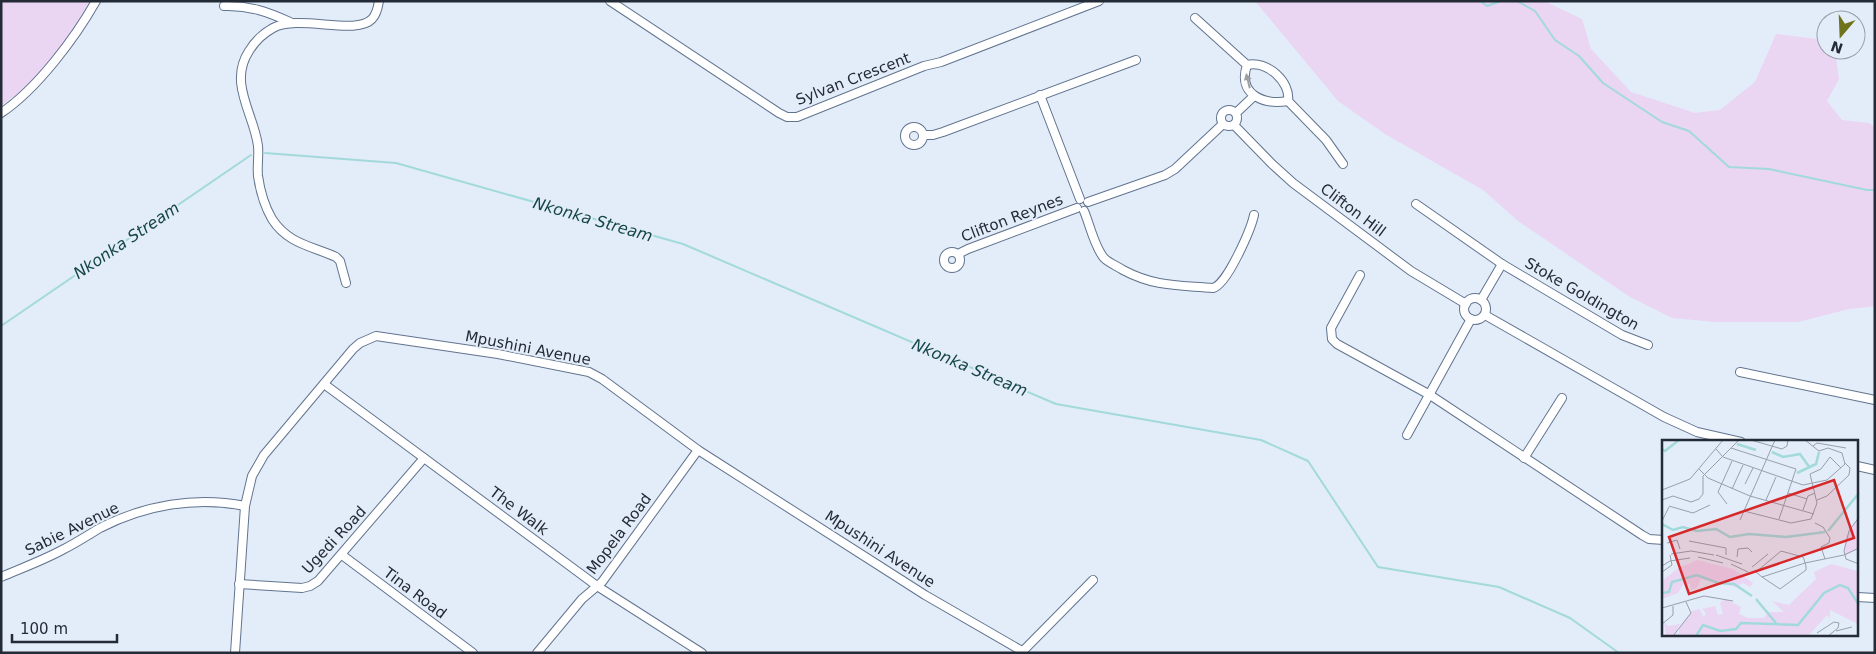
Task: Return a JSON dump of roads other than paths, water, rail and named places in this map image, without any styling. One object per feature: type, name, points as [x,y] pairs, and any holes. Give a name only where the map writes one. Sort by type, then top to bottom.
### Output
[{"type":"street","points":[[1,112],[13,105],[45,71],[75,35],[96,1]]},
{"type":"street","points":[[346,283],[340,261],[336,257],[296,242],[273,220],[266,206],[258,177],[256,134],[242,96],[241,70],[246,56],[262,34],[282,24],[292,22],[352,26],[364,24],[372,19],[379,1]]},
{"type":"street","name":"Sylvan Crescent","points":[[610,1],[779,113],[787,116],[797,116],[814,111],[924,66],[941,62],[1099,1]]},
{"type":"street","points":[[224,6],[241,5],[263,10],[292,22]]},
{"type":"street","points":[[1195,18],[1248,65]]},
{"type":"street","points":[[924,135],[943,132],[1136,60]]},
{"type":"street","points":[[1248,65],[1254,63],[1271,70],[1288,90],[1288,101],[1326,140],[1343,164]]},
{"type":"street","points":[[1248,65],[1246,77],[1254,96],[1268,102],[1288,101]]},
{"type":"street","name":"Clifton Reynes","points":[[1040,95],[1080,199]]},
{"type":"street","points":[[1236,113],[1254,96]]},
{"type":"street","points":[[1222,124],[1222,113],[1228,110],[1236,113]]},
{"type":"street","points":[[1222,124],[1230,127],[1234,125],[1237,120],[1236,113]]},
{"type":"street","points":[[1088,202],[1165,175],[1175,169],[1222,124]]},
{"type":"street","name":"Clifton Hill","points":[[1234,125],[1272,164],[1293,182],[1411,271],[1466,304]]},
{"type":"street","name":"Clifton Reynes","points":[[958,254],[1089,207],[1088,202],[1080,199]]},
{"type":"street","name":"Clifton Reynes","points":[[1080,199],[1076,204],[1081,209],[1104,258],[1110,263],[1147,281],[1159,284],[1213,288],[1221,283],[1251,228],[1254,215]]},
{"type":"street","name":"Stoke Goldington","points":[[1416,204],[1502,264],[1622,335],[1648,346]]},
{"type":"street","name":"Stoke Goldington","points":[[1481,300],[1502,264]]},
{"type":"street","points":[[1360,275],[1331,328],[1332,339],[1337,344],[1430,395],[1642,535],[1649,539],[1662,540]]},
{"type":"street","points":[[1471,299],[1481,300],[1486,308],[1485,315],[1479,319],[1472,319],[1465,311],[1466,304],[1471,299]]},
{"type":"street","points":[[1485,315],[1664,417],[1697,432],[1732,440]]},
{"type":"street","points":[[1407,435],[1472,319]]},
{"type":"street","name":"Mpushini Avenue","points":[[235,653],[248,484],[258,464],[324,384],[360,343],[376,336],[525,359],[590,372],[698,450],[925,595],[1021,652]]},
{"type":"street","points":[[1740,372],[1875,400]]},
{"type":"street","name":"The Walk","points":[[324,384],[597,586],[702,653]]},
{"type":"street","points":[[1524,458],[1562,398]]},
{"type":"street","name":"Mopela Road","points":[[537,653],[582,599],[597,586],[698,450]]},
{"type":"street","name":"Ugedi Road","points":[[239,584],[291,588],[310,586],[318,581],[424,458]]},
{"type":"street","points":[[1858,466],[1875,470]]},
{"type":"street","name":"Sabie Avenue","points":[[1,577],[64,549],[102,527],[151,509],[209,501],[245,506]]},
{"type":"street","name":"Tina Road","points":[[342,555],[472,653]]},
{"type":"street","points":[[1021,652],[1093,580]]},
{"type":"street","points":[[1858,597],[1875,598]]},
{"type":"waterway","points":[[1480,1],[1487,6],[1501,1]]},
{"type":"waterway","points":[[1517,1],[1535,11],[1555,40],[1579,56],[1603,83],[1662,122],[1689,131],[1729,167],[1769,169],[1867,190],[1875,190]]},
{"type":"waterway","name":"Nkonka Stream","points":[[265,153],[396,163],[683,244],[1056,404],[1261,440],[1308,461],[1378,567],[1499,587],[1570,618],[1619,653]]},
{"type":"waterway","name":"Nkonka Stream","points":[[1,326],[251,155]]}]
